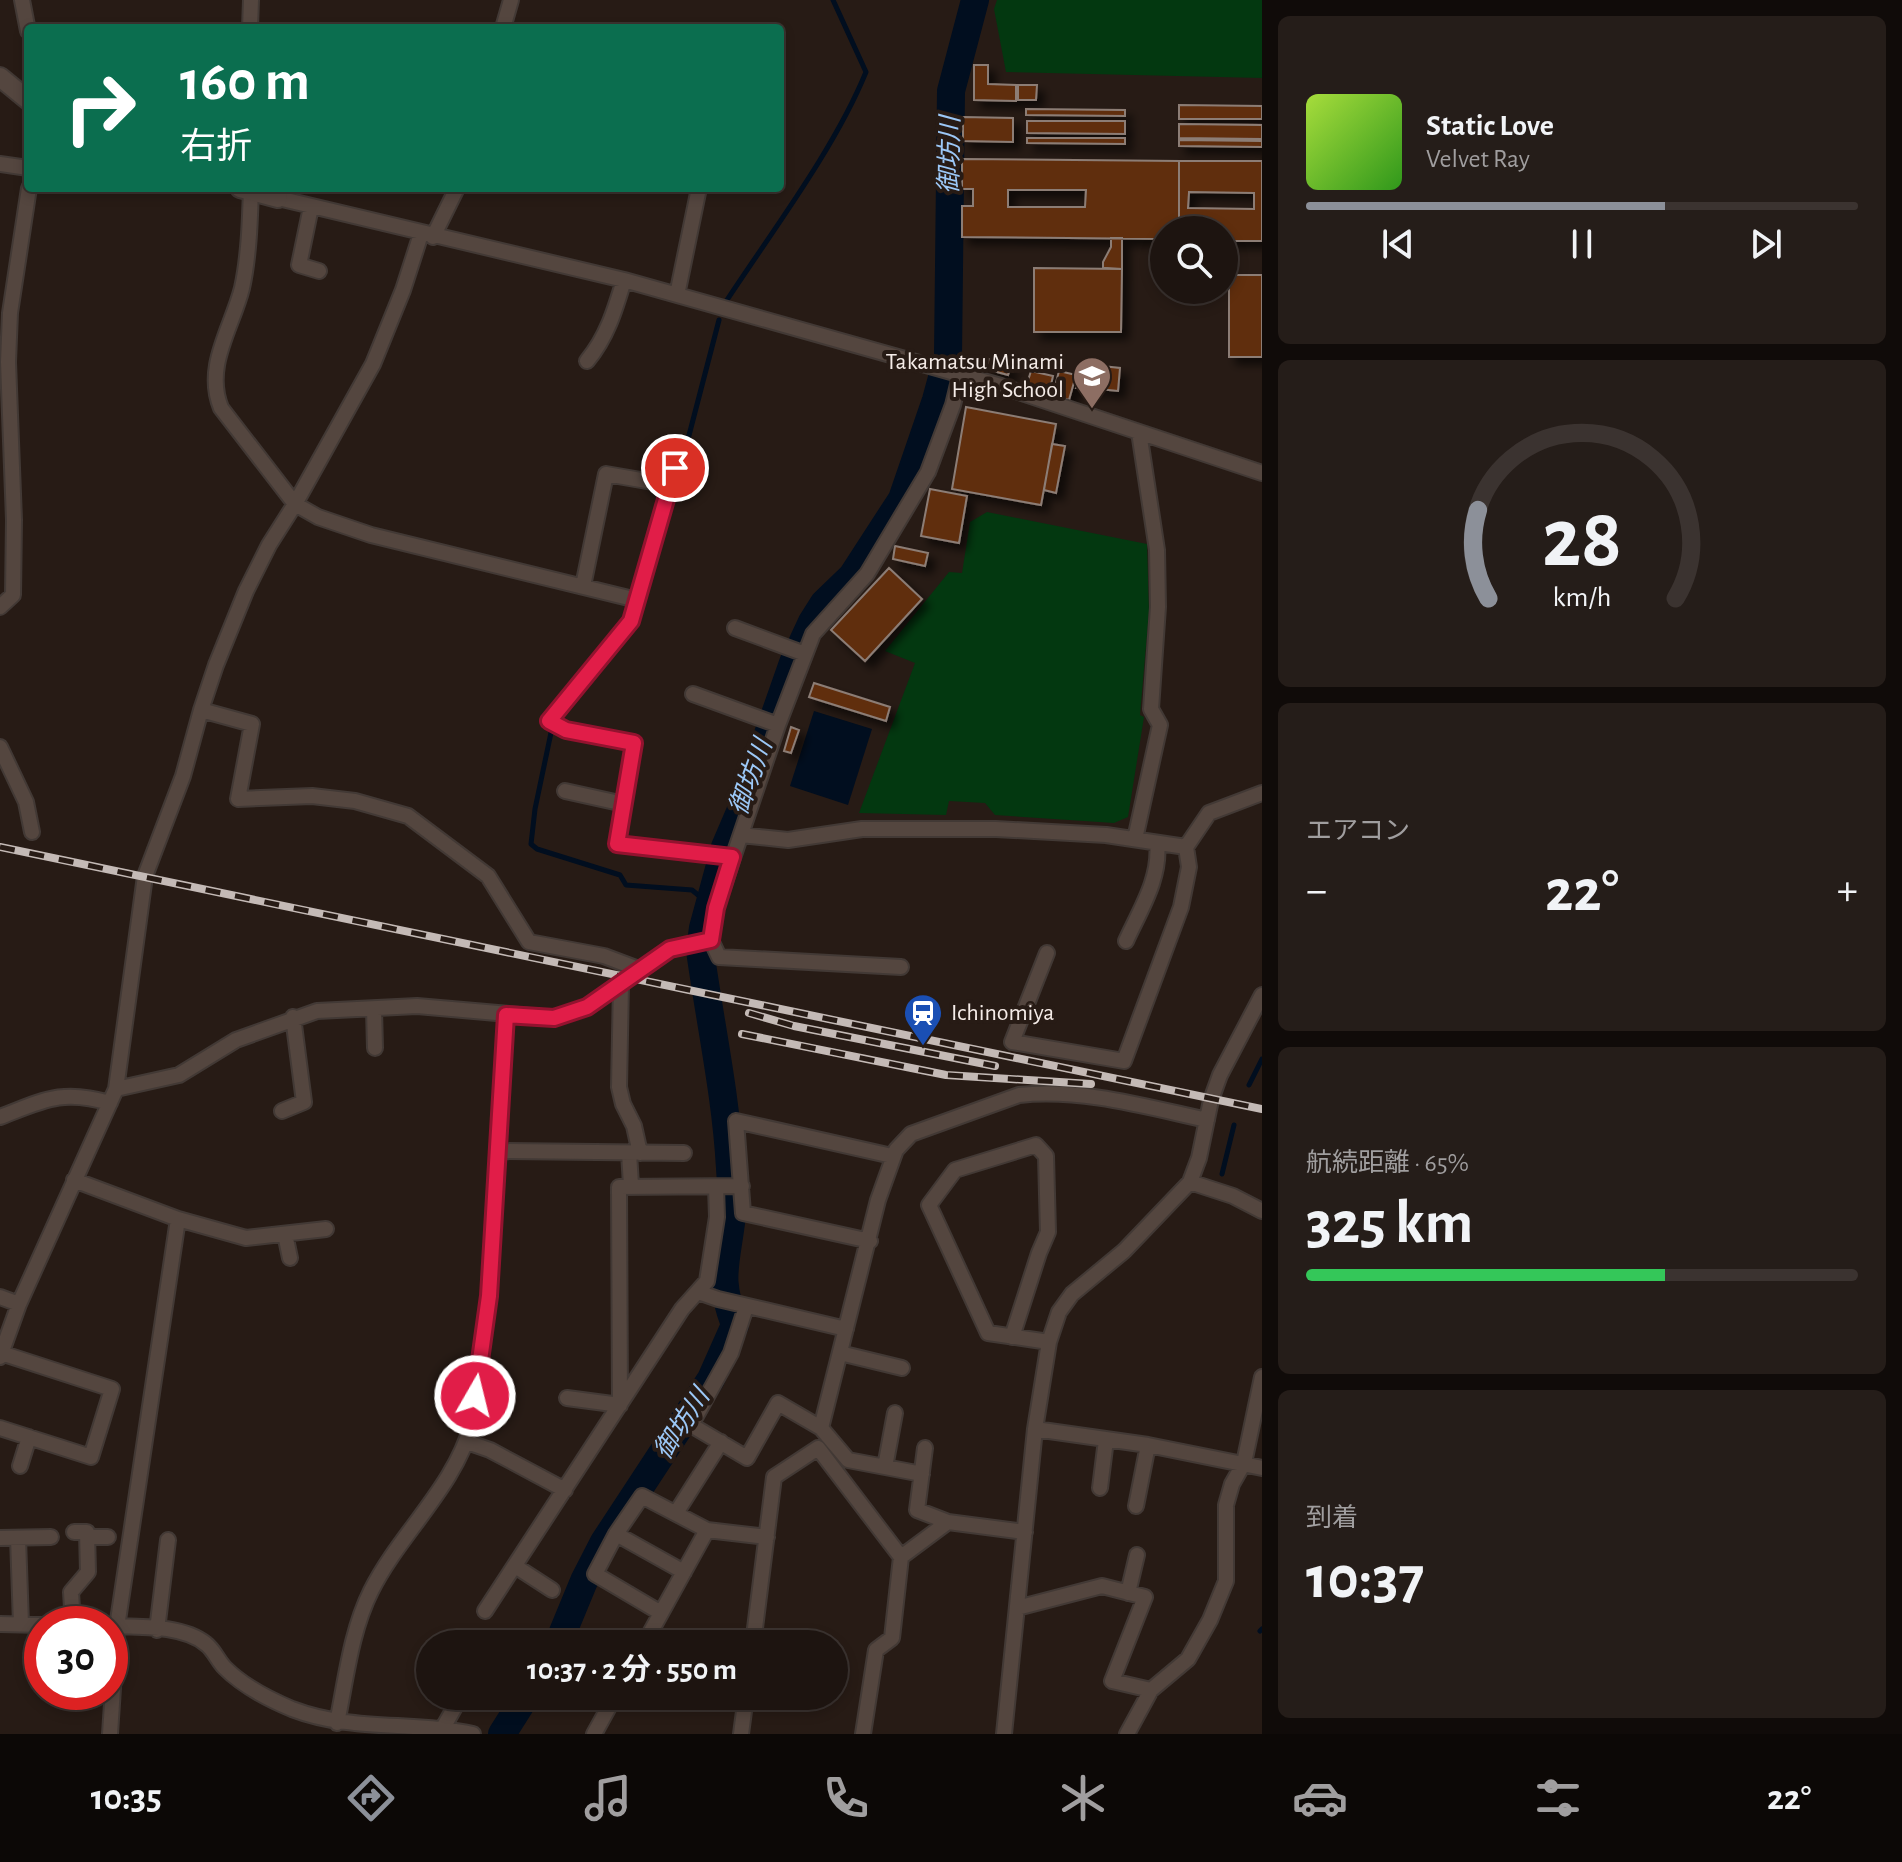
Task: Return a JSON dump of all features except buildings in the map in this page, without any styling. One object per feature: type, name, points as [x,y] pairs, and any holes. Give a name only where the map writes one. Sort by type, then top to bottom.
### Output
[{"type":"street","points":[[22,0],[27,24]]},
{"type":"street","points":[[250,24],[251,0]]},
{"type":"street","points":[[504,24],[511,0]]},
{"type":"street","points":[[0,77],[24,97]]},
{"type":"street","points":[[0,164],[24,167]]},
{"type":"street","points":[[0,606],[13,595],[14,504],[4,362],[28,192]]},
{"type":"street","points":[[247,192],[242,288],[218,357],[215,393],[221,408],[295,504],[318,517],[371,535],[637,600]]},
{"type":"street","points":[[257,192],[624,280],[1001,386],[1262,473]]},
{"type":"street","points":[[0,1428],[91,1457],[112,1389],[1,1355],[19,1304],[113,1096],[145,876],[183,776],[201,710],[246,591],[373,364],[427,235],[454,192]]},
{"type":"street","points":[[677,295],[698,192]]},
{"type":"street","points":[[311,207],[299,265],[319,271]]},
{"type":"street","points":[[587,361],[600,345],[611,321],[624,280]]},
{"type":"street","points":[[706,941],[716,908],[725,856],[741,835],[773,723],[813,634],[867,574],[928,472],[953,405],[959,375]]},
{"type":"street","points":[[1135,839],[1160,725],[1151,709],[1158,607],[1157,550],[1139,432]]},
{"type":"street","points":[[680,450],[631,621],[549,721],[566,730],[634,743],[617,844],[725,856]]},
{"type":"street","points":[[583,586],[606,474],[670,485]]},
{"type":"street","points":[[735,628],[804,654]]},
{"type":"street","points":[[693,694],[773,723]]},
{"type":"street","points":[[201,710],[252,724],[238,799],[312,796],[355,801],[408,816],[488,876],[529,942],[604,956],[641,970]]},
{"type":"street","points":[[0,747],[26,802],[32,832]]},
{"type":"street","points":[[565,791],[624,804]]},
{"type":"street","points":[[1047,953],[1012,1042],[1124,1061],[1181,907],[1189,867],[1186,847],[1209,813],[1262,793]]},
{"type":"street","points":[[741,835],[788,840],[862,829],[996,829],[1106,835],[1186,847]]},
{"type":"street","points":[[1126,941],[1153,882],[1159,859],[1157,843]]},
{"type":"street","points":[[0,1117],[63,1095],[113,1096],[179,1075],[236,1040],[293,1017],[317,1011],[417,1006],[554,1018],[587,1007],[670,949],[706,941]]},
{"type":"street","points":[[706,941],[719,957],[901,967]]},
{"type":"street","points":[[621,984],[619,1087],[634,1126],[631,1185]]},
{"type":"street","points":[[1004,1734],[1035,1429],[1049,1342],[1059,1312],[1072,1294],[1124,1251],[1190,1182],[1220,1075],[1262,995]]},
{"type":"street","points":[[374,1009],[375,1048]]},
{"type":"street","points":[[340,1727],[356,1629],[372,1589],[446,1479],[467,1442],[489,1296],[506,1015]]},
{"type":"street","points":[[282,1111],[304,1102],[293,1017]]},
{"type":"street","points":[[821,1428],[878,1200],[892,1156],[911,1134],[1019,1095],[1038,1093],[1135,1105],[1207,1120]]},
{"type":"street","points":[[870,1241],[743,1213],[736,1121],[892,1156]]},
{"type":"street","points":[[1012,1337],[1048,1232],[1046,1156],[1036,1145],[955,1170],[929,1205],[988,1333],[1012,1337],[1049,1342]]},
{"type":"street","points":[[498,1151],[684,1153]]},
{"type":"street","points":[[74,1180],[178,1219],[246,1238],[326,1229]]},
{"type":"street","points":[[1190,1182],[1233,1196],[1262,1211]]},
{"type":"street","points":[[620,1405],[619,1187],[742,1186]]},
{"type":"street","points":[[485,1611],[682,1309],[707,1281],[719,1187]]},
{"type":"street","points":[[117,1606],[178,1219]]},
{"type":"street","points":[[285,1234],[290,1258]]},
{"type":"street","points":[[698,1292],[744,1306],[846,1329]]},
{"type":"street","points":[[0,1297],[19,1304]]},
{"type":"street","points":[[744,1306],[731,1353],[691,1425],[747,1458],[778,1403],[821,1428],[848,1460],[922,1474]]},
{"type":"street","points":[[840,1353],[902,1368]]},
{"type":"street","points":[[1127,1734],[1151,1690],[1188,1659],[1210,1620],[1226,1581],[1226,1505],[1232,1484],[1244,1463],[1261,1387]]},
{"type":"street","points":[[567,1398],[620,1405]]},
{"type":"street","points":[[885,1467],[895,1413]]},
{"type":"street","points":[[1035,1429],[1148,1445],[1262,1468]]},
{"type":"street","points":[[20,1466],[29,1437]]},
{"type":"street","points":[[1100,1488],[1106,1440]]},
{"type":"street","points":[[467,1442],[490,1450],[565,1490]]},
{"type":"street","points":[[676,1513],[721,1442]]},
{"type":"street","points":[[1136,1506],[1148,1445]]},
{"type":"street","points":[[755,1630],[774,1477],[818,1448],[901,1557],[892,1638],[876,1650],[863,1734]]},
{"type":"street","points":[[925,1448],[917,1510],[948,1522],[1025,1532]]},
{"type":"street","points":[[661,1613],[595,1574],[616,1534],[642,1496],[707,1530],[767,1537]]},
{"type":"street","points":[[901,1557],[948,1522]]},
{"type":"street","points":[[652,1630],[707,1530]]},
{"type":"street","points":[[616,1534],[684,1572]]},
{"type":"street","points":[[72,1606],[71,1592],[88,1572],[80,1535],[108,1537]]},
{"type":"street","points":[[0,1538],[51,1537]]},
{"type":"street","points":[[18,1538],[21,1624]]},
{"type":"street","points":[[157,1630],[168,1540]]},
{"type":"street","points":[[1128,1593],[1137,1555]]},
{"type":"street","points":[[515,1566],[552,1590]]},
{"type":"street","points":[[1017,1608],[1102,1586],[1145,1597],[1112,1681],[1151,1690]]},
{"type":"street","points":[[0,1624],[24,1624]]},
{"type":"street","points":[[128,1627],[186,1633],[206,1644],[225,1668],[260,1695],[340,1727],[443,1728],[473,1734]]},
{"type":"street","points":[[110,1734],[111,1710]]},
{"type":"street","points":[[443,1728],[453,1710]]},
{"type":"street","points":[[594,1734],[607,1710]]},
{"type":"street","points":[[741,1734],[744,1710]]},
{"type":"green space","points":[[997,0],[1262,0],[1262,78],[1006,72],[994,9]]},
{"type":"green space","points":[[987,512],[1147,544],[1149,611],[1140,715],[1144,717],[1128,817],[1114,823],[995,815],[985,803],[949,801],[946,815],[859,813],[915,663],[885,651],[949,572],[962,573],[970,522]]},
{"type":"water","points":[[814,711],[872,729],[848,805],[790,786]]},
{"type":"waterway","points":[[727,300],[821,159],[866,72],[833,0]]},
{"type":"waterway","name":"御坊川","points":[[564,1630],[604,1542],[711,1379],[735,1325],[725,1285],[732,1210],[728,1141],[700,950],[703,928],[725,847],[793,663],[824,603],[852,576],[902,499],[936,400],[948,356],[951,91],[975,0]]},
{"type":"waterway","points":[[687,443],[719,320]]},
{"type":"waterway","points":[[552,728],[531,844],[537,849],[620,875],[626,885],[692,890],[709,904]]},
{"type":"waterway","points":[[1249,1085],[1262,1059]]},
{"type":"waterway","points":[[1222,1174],[1234,1125]]},
{"type":"waterway","name":"御坊川","points":[[502,1734],[517,1710]]},
{"type":"railway","points":[[0,847],[1262,1109]]},
{"type":"railway","points":[[749,1013],[794,1026],[995,1066]]},
{"type":"railway","points":[[742,1034],[946,1075],[1091,1084]]},
{"type":"place","name":"Takamatsu Minami High School","points":[[1092,410]]},
{"type":"place","name":"Ichinomiya","points":[[923,1047]]},
{"type":"route","points":[[475,1396],[489,1296],[506,1015],[554,1018],[587,1007],[670,949],[711,940],[716,908],[732,857],[617,844],[634,743],[566,730],[549,721],[631,621],[675,468]]}]
